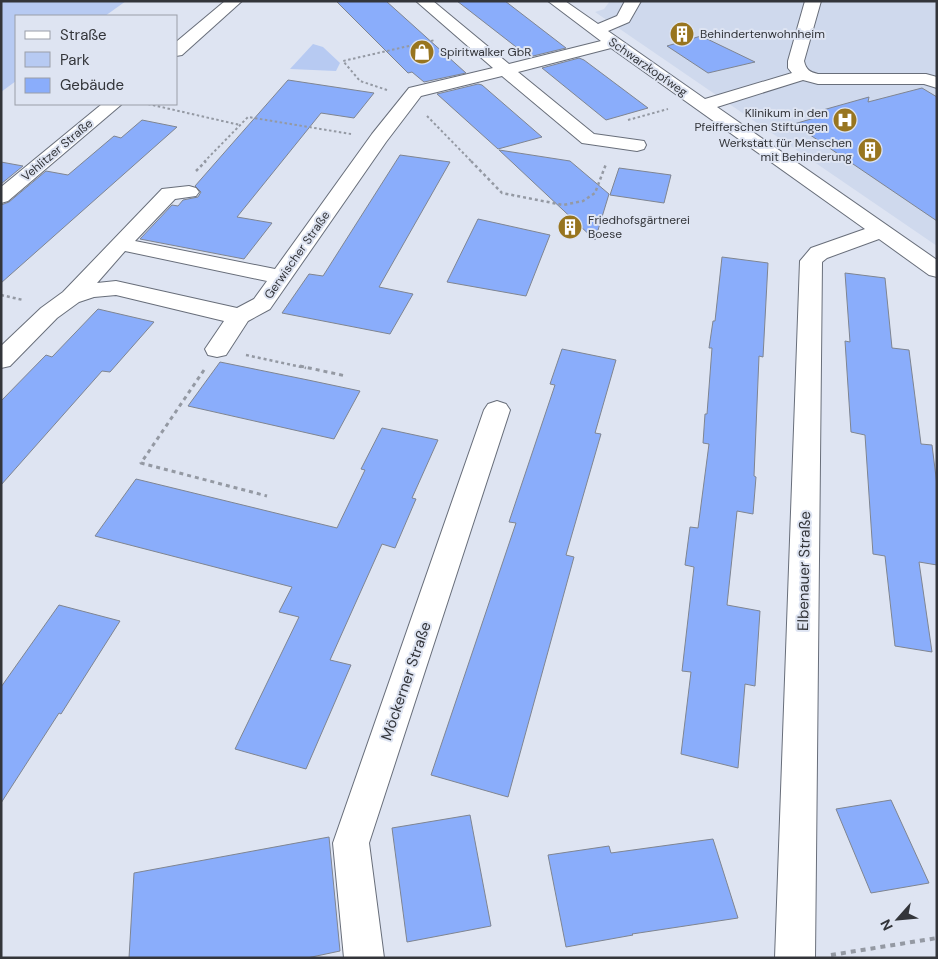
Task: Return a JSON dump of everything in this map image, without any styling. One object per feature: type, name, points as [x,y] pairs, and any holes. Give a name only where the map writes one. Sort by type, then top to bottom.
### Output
[{"type":"street","points":[[178,49],[235,1]]},
{"type":"street","points":[[423,1],[585,136],[637,145]]},
{"type":"street","name":"Schwarzkopfweg","points":[[555,1],[937,270]]},
{"type":"street","points":[[596,30],[623,19],[633,1]]},
{"type":"street","points":[[803,75],[796,61],[813,1]]},
{"type":"street","name":"Gerwischer Straße","points":[[240,316],[262,304],[379,138],[409,97],[415,92],[427,87],[613,42]]},
{"type":"street","points":[[700,103],[803,75],[818,79],[936,78]]},
{"type":"street","name":"Vehlitzer Straße","points":[[1,197],[112,105]]},
{"type":"street","points":[[1,360],[50,312],[71,296],[168,193],[191,183]]},
{"type":"street","name":"Elbenauer Straße","points":[[807,957],[811,262],[819,253],[880,231]]},
{"type":"street","points":[[120,244],[281,277]]},
{"type":"street","points":[[71,296],[91,290],[116,288],[223,314],[240,316],[217,350]]},
{"type":"street","name":"Möckerner Straße","points":[[364,958],[351,843],[497,410]]},
{"type":"path","points":[[463,34],[343,61],[360,81],[409,97],[502,193],[563,205],[583,201],[595,194],[608,157],[585,136]]},
{"type":"path","points":[[585,136],[700,103]]},
{"type":"path","points":[[152,105],[240,125]]},
{"type":"path","points":[[191,183],[248,117],[379,138]]},
{"type":"path","points":[[267,496],[141,463],[217,350],[346,376]]},
{"type":"path","points":[[807,957],[937,938]]},
{"type":"shaded area","name":"Klinikum in den Pfeifferschen Stiftungen","points":[[610,1],[937,1],[937,246],[595,12],[604,9]]},
{"type":"green space","points":[[1,1],[126,1],[106,15],[15,15],[15,82],[1,92]]},
{"type":"green space","points":[[313,44],[323,47],[340,63],[336,71],[290,69]]},
{"type":"building","points":[[336,1],[386,1],[466,73],[424,82],[412,72],[408,73]]},
{"type":"building","points":[[457,1],[505,1],[566,48],[529,57]]},
{"type":"building","points":[[701,36],[755,62],[708,73],[667,46]]},
{"type":"building","points":[[579,58],[648,108],[606,120],[542,68]]},
{"type":"building","points":[[288,80],[374,93],[354,118],[321,113],[237,217],[272,223],[244,259],[140,239],[172,205],[178,206],[183,200],[198,197],[201,192],[195,186]]},
{"type":"building","points":[[478,84],[482,85],[542,137],[498,149],[437,94]]},
{"type":"building","points":[[922,88],[937,97],[937,221],[794,124],[828,114],[823,110],[869,97],[868,102]]},
{"type":"building","points":[[142,120],[177,127],[1,283],[1,205],[9,202],[46,171],[68,175],[114,136],[121,138]]},
{"type":"building","points":[[499,150],[570,161],[609,194],[595,240]]},
{"type":"building","points":[[400,155],[450,162],[379,287],[413,294],[390,334],[282,313],[309,274],[323,276]]},
{"type":"building","points":[[1,162],[23,166],[1,184]]},
{"type":"building","points":[[619,168],[671,175],[664,203],[610,195]]},
{"type":"building","points":[[478,219],[550,235],[526,296],[447,282]]},
{"type":"building","points":[[722,257],[768,263],[763,357],[759,356],[754,476],[756,477],[753,514],[737,511],[727,605],[760,611],[755,686],[745,684],[738,768],[681,754],[691,672],[682,671],[694,567],[685,565],[690,527],[698,528],[709,444],[703,443],[712,348],[709,348],[713,321],[715,321]]},
{"type":"building","points":[[845,273],[885,278],[892,348],[909,350],[921,444],[932,445],[937,485],[937,565],[919,562],[932,652],[895,646],[885,556],[873,554],[865,435],[851,432],[845,341],[850,342]]},
{"type":"building","points":[[98,309],[154,322],[110,372],[102,371],[1,485],[1,401],[46,355],[52,357]]},
{"type":"building","points":[[562,349],[616,360],[595,433],[601,434],[566,555],[574,557],[508,797],[431,775],[516,523],[509,522],[555,385],[550,384]]},
{"type":"building","points":[[220,362],[360,391],[334,439],[188,406]]},
{"type":"building","points":[[382,428],[438,440],[412,498],[416,499],[395,548],[382,544],[330,660],[351,665],[306,769],[235,749],[299,617],[279,612],[292,587],[95,536],[136,479],[337,528],[365,470],[361,469]]},
{"type":"building","points":[[59,605],[120,621],[61,714],[59,713],[1,803],[1,687]]},
{"type":"building","points":[[891,800],[929,883],[871,893],[836,809]]},
{"type":"building","points":[[470,815],[491,926],[407,942],[392,828]]},
{"type":"building","points":[[329,837],[340,951],[307,958],[129,958],[134,873]]},
{"type":"building","points":[[713,839],[738,918],[632,934],[566,947],[548,855],[609,846],[611,853]]},
{"type":"place","name":"Behindertenwohnheim","points":[[682,34]]},
{"type":"place","name":"Spiritwalker GbR","points":[[422,52]]},
{"type":"place","name":"Klinikum in den Pfeifferschen Stiftungen","points":[[845,120]]},
{"type":"place","name":"Werkstatt für Menschen mit Behinderung","points":[[870,150]]},
{"type":"place","name":"Friedhofsgärtnerei Boese","points":[[570,227]]}]
